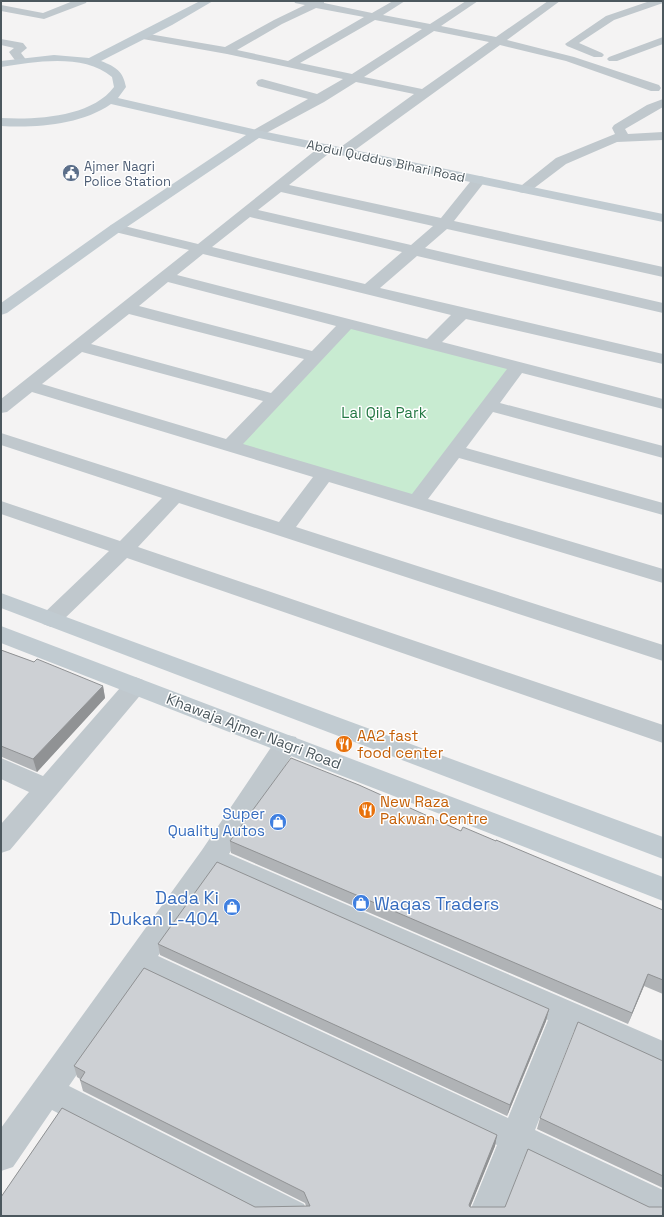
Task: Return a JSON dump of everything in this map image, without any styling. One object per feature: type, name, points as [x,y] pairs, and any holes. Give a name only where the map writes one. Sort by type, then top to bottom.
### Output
[{"type":"street","points":[[6,9],[44,16],[82,1]]},
{"type":"street","points":[[91,62],[208,1]]},
{"type":"street","points":[[299,1],[318,2],[374,17],[498,40],[570,59],[655,88]]},
{"type":"street","points":[[290,64],[400,1]]},
{"type":"street","points":[[1,310],[116,228],[257,134],[320,99],[473,1]]},
{"type":"street","points":[[343,152],[554,1]]},
{"type":"street","points":[[627,64],[583,50],[571,44],[610,18],[660,1]]},
{"type":"street","points":[[227,51],[278,22],[318,2]]},
{"type":"street","points":[[627,3],[641,8]]},
{"type":"street","points":[[6,9],[26,4]]},
{"type":"street","points":[[143,36],[227,51],[424,93]]},
{"type":"street","points":[[613,59],[663,40]]},
{"type":"street","points":[[1,42],[19,45],[21,48],[15,52],[21,60]]},
{"type":"street","points":[[1,64],[21,60],[86,60],[106,67],[118,76],[120,87],[110,100],[90,110],[62,118],[28,122],[1,122]]},
{"type":"street","points":[[262,83],[320,99]]},
{"type":"street","name":"Abdul Quddus Bihari Road","points":[[110,100],[257,134],[663,218]]},
{"type":"street","points":[[624,138],[618,128],[661,105]]},
{"type":"street","points":[[1,132],[28,122]]},
{"type":"street","points":[[524,189],[561,161],[614,138],[663,136]]},
{"type":"street","points":[[1,408],[327,148]]},
{"type":"street","points":[[368,290],[444,224],[479,180]]},
{"type":"street","points":[[279,187],[663,272]]},
{"type":"street","points":[[248,212],[663,308]]},
{"type":"street","points":[[116,228],[462,313],[663,359]]},
{"type":"street","points":[[166,277],[663,404]]},
{"type":"street","points":[[127,308],[315,357]]},
{"type":"street","points":[[431,344],[462,313]]},
{"type":"street","points":[[230,446],[348,323]]},
{"type":"street","points":[[79,346],[275,399]]},
{"type":"street","points":[[416,502],[518,366]]},
{"type":"street","points":[[29,386],[663,576]]},
{"type":"street","points":[[489,404],[663,452]]},
{"type":"street","points":[[1,438],[663,653]]},
{"type":"street","points":[[454,451],[663,509]]},
{"type":"street","points":[[284,530],[325,474]]},
{"type":"street","points":[[51,619],[124,549],[176,495]]},
{"type":"street","points":[[1,507],[663,734]]},
{"type":"street","points":[[1,600],[663,848]]},
{"type":"street","name":"Khawaja Ajmer Nagri Road","points":[[1,634],[663,889]]},
{"type":"street","points":[[1,842],[135,686]]},
{"type":"street","points":[[1,1155],[210,858],[287,744]]},
{"type":"street","points":[[1,768],[47,789]]},
{"type":"street","points":[[210,858],[663,1056]]},
{"type":"street","points":[[138,960],[663,1207]]},
{"type":"street","points":[[484,1216],[517,1138],[566,1013]]},
{"type":"street","points":[[46,1091],[292,1216]]},
{"type":"green space","name":"Lal Qila Park","points":[[348,323],[518,367],[416,502],[230,446]]},
{"type":"building","points":[[1,650],[34,662],[37,659],[103,686],[33,759],[1,746]]},
{"type":"building","points":[[291,758],[359,785],[461,831],[463,827],[663,910],[663,980],[648,974],[632,1013],[230,841]]},
{"type":"building","points":[[217,862],[549,1009],[510,1105],[158,944]]},
{"type":"building","points":[[144,968],[497,1135],[469,1205],[470,1207],[505,1207],[528,1149],[649,1207],[663,1207],[663,1216],[1,1216],[1,1197],[62,1108],[255,1207],[310,1206],[304,1192],[80,1080],[85,1072],[74,1066]]},
{"type":"building","points":[[578,1022],[663,1061],[663,1176],[540,1118]]},
{"type":"place","name":"Ajmer Nagri Police Station","points":[[71,173]]},
{"type":"place","name":"AA2 fast food center","points":[[344,744]]},
{"type":"place","name":"New Raza Pakwan Centre","points":[[367,810]]},
{"type":"place","name":"Super Quality Autos","points":[[278,822]]},
{"type":"place","name":"Waqas Traders","points":[[361,903]]},
{"type":"place","name":"Dada Ki Dukan L-404","points":[[232,907]]}]
